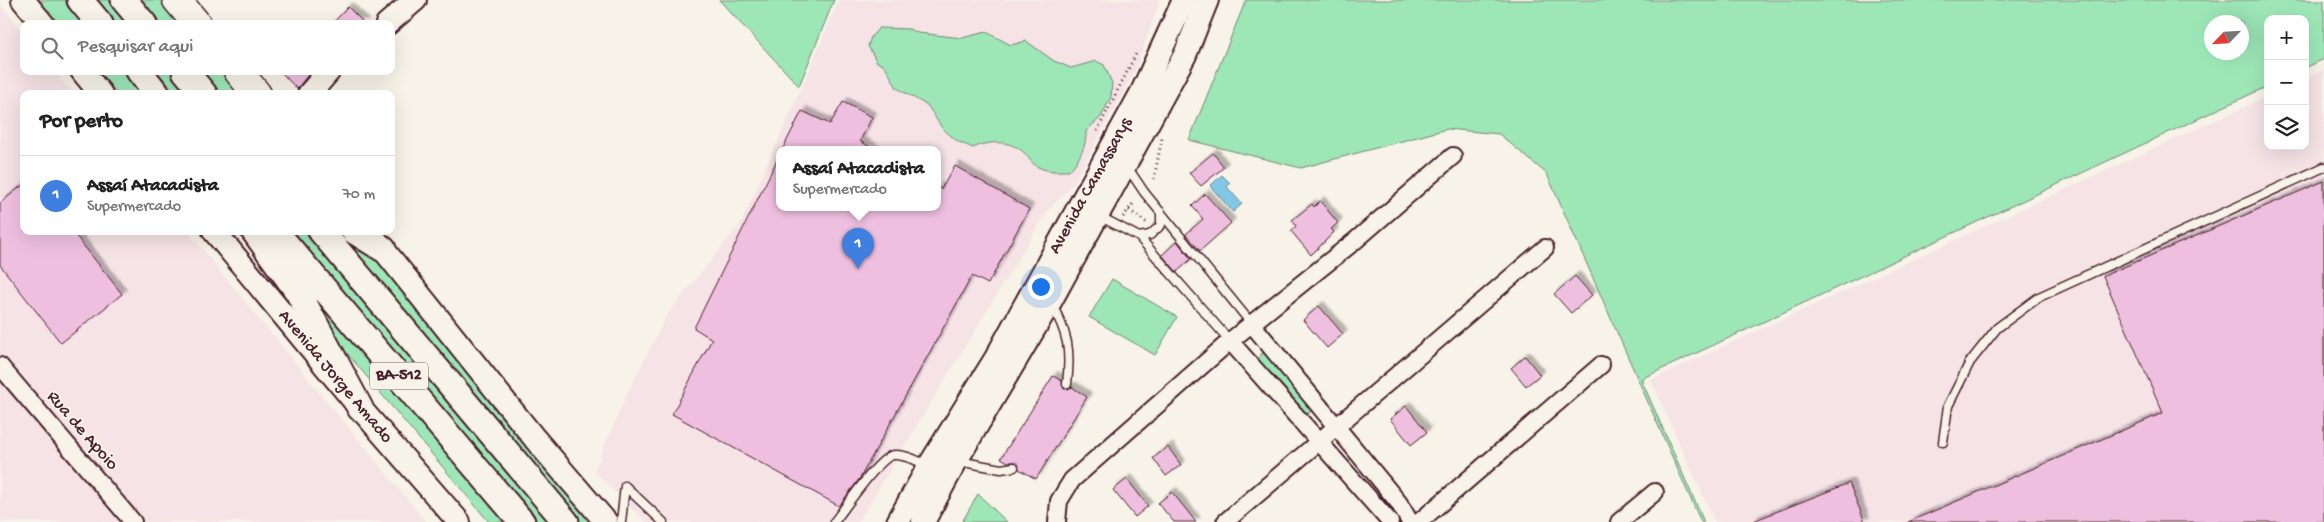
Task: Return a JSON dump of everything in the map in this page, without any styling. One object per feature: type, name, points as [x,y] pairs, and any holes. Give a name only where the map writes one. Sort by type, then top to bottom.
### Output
[{"type":"highway","points":[[177,0],[194,20]]},
{"type":"highway","points":[[241,75],[254,90]]},
{"type":"main road","points":[[80,0],[97,20]]},
{"type":"main road","points":[[124,0],[141,20]]},
{"type":"main road","points":[[142,75],[154,90]]},
{"type":"main road","points":[[187,75],[201,90]]},
{"type":"main road","points":[[257,235],[298,292],[360,408]]},
{"type":"main road","name":"BA-512","points":[[279,235],[522,522]]},
{"type":"main road","name":"BA-512","points":[[323,235],[566,522]]},
{"type":"main road","points":[[364,235],[376,240]]},
{"type":"street","points":[[23,0],[40,20]]},
{"type":"street","points":[[392,20],[415,0]]},
{"type":"street","name":"Avenida Camassarys","points":[[898,522],[929,466],[996,358],[1137,101],[1184,0]]},
{"type":"street","name":"Avenida Camassarys","points":[[922,522],[1050,302],[1185,55],[1208,0]]},
{"type":"street","points":[[85,75],[97,90]]},
{"type":"street","points":[[312,90],[326,75]]},
{"type":"street","points":[[1057,522],[1059,500],[1072,480],[1251,322],[1356,240],[1453,156]]},
{"type":"street","name":"Avenida Jorge Amado","points":[[217,235],[360,408],[458,522]]},
{"type":"street","points":[[376,240],[535,439],[606,522]]},
{"type":"street","points":[[1225,522],[1545,248]]},
{"type":"street","points":[[1251,322],[1399,503],[1410,522]]},
{"type":"street","points":[[1230,341],[1390,522]]},
{"type":"street","points":[[1420,522],[1601,365]]},
{"type":"street","name":"Rua de Apoio","points":[[0,366],[133,522]]},
{"type":"street","points":[[1619,522],[1655,492]]},
{"type":"lane","points":[[1125,164],[1144,192],[1251,322]]},
{"type":"lane","points":[[1943,442],[1948,406],[1970,362],[1998,328],[2039,297],[2324,168]]},
{"type":"lane","points":[[1139,237],[1150,234],[1161,225],[1161,212]]},
{"type":"lane","points":[[1097,216],[1139,237],[1230,341]]},
{"type":"lane","points":[[1050,302],[1067,337],[1069,367],[1067,384]]},
{"type":"lane","points":[[834,522],[875,468],[888,456],[904,457],[929,466]]},
{"type":"lane","points":[[956,461],[1001,468],[1014,467]]},
{"type":"lane","points":[[621,522],[625,486],[663,522]]},
{"type":"path","points":[[1123,217],[1135,201]]},
{"type":"path","points":[[1129,210],[1149,224]]},
{"type":"shaded area","points":[[839,0],[1160,0],[1135,71],[1073,184],[1048,210],[858,522],[646,522],[594,471],[630,388],[668,314],[741,223]]},
{"type":"shaded area","points":[[0,4],[20,28],[20,75],[58,75],[71,90],[20,90],[20,235],[190,235],[426,522],[0,522]]},
{"type":"shaded area","points":[[2324,70],[2324,522],[1715,522],[1651,380],[2264,98],[2264,150],[2309,150],[2309,76]]},
{"type":"green space","points":[[37,0],[68,0],[85,20],[54,20]]},
{"type":"green space","points":[[97,0],[113,0],[130,20],[114,20]]},
{"type":"green space","points":[[140,0],[167,0],[184,20],[157,20]]},
{"type":"green space","points":[[719,0],[834,0],[799,86]]},
{"type":"green space","points":[[1246,0],[2324,0],[2324,59],[2309,66],[2309,15],[2264,15],[2264,88],[1641,379],[1704,522],[1701,522],[1547,174],[1499,134],[1447,129],[1301,168],[1189,140]]},
{"type":"green space","points":[[879,28],[909,29],[918,33],[962,38],[986,32],[1011,45],[1026,41],[1054,61],[1071,68],[1096,61],[1104,65],[1112,83],[1111,97],[1101,117],[1086,131],[1082,152],[1069,171],[1046,170],[1035,165],[1021,150],[1010,144],[991,143],[973,148],[957,141],[942,128],[928,106],[897,88],[885,66],[877,62],[868,46],[871,37]]},
{"type":"green space","points":[[101,75],[131,75],[145,90],[115,90]]},
{"type":"green space","points":[[160,75],[177,75],[190,90],[173,90]]},
{"type":"green space","points":[[205,75],[230,75],[243,90],[218,90]]},
{"type":"green space","points":[[296,235],[313,235],[556,522],[536,522]]},
{"type":"green space","points":[[335,235],[346,235],[373,255],[412,293],[496,411],[596,522],[578,522]]},
{"type":"green space","points":[[1112,279],[1177,317],[1155,355],[1089,317]]},
{"type":"green space","points":[[317,294],[513,522],[489,522],[336,340],[315,305]]},
{"type":"green space","points":[[1262,353],[1266,355],[1310,408],[1310,413],[1302,412],[1258,360]]},
{"type":"green space","points":[[978,494],[1007,522],[962,522]]},
{"type":"water","points":[[1222,175],[1230,183],[1227,187],[1242,204],[1233,212],[1210,186]]},
{"type":"building","points":[[348,7],[361,20],[336,20]]},
{"type":"building","points":[[284,75],[308,75],[297,89]]},
{"type":"building","points":[[843,102],[872,117],[860,141],[868,146],[784,146],[802,111],[830,124]]},
{"type":"building","points":[[1213,153],[1224,167],[1201,186],[1189,173]]},
{"type":"building","points":[[776,162],[776,211],[941,211],[941,189],[955,166],[1029,209],[988,284],[972,276],[860,478],[839,506],[672,414],[712,339],[694,328]]},
{"type":"building","points":[[2324,181],[2324,522],[1908,522],[2163,413],[2103,276]]},
{"type":"building","points":[[20,187],[20,235],[75,235],[122,294],[61,343],[0,265],[0,203]]},
{"type":"building","points":[[1205,194],[1231,223],[1200,251],[1186,234],[1203,219],[1192,206]]},
{"type":"building","points":[[1320,201],[1338,223],[1331,229],[1334,232],[1311,255],[1291,231],[1296,226],[1292,220],[1312,204],[1314,207]]},
{"type":"building","points":[[1177,241],[1191,259],[1177,272],[1162,255]]},
{"type":"building","points":[[1575,276],[1592,295],[1571,313],[1554,294]]},
{"type":"building","points":[[1319,306],[1343,334],[1327,348],[1303,320]]},
{"type":"building","points":[[1525,356],[1540,375],[1526,386],[1511,368]]},
{"type":"building","points":[[1053,376],[1062,381],[1064,389],[1072,387],[1087,397],[1036,479],[1019,469],[1016,462],[1008,462],[1001,458]]},
{"type":"building","points":[[1406,406],[1427,432],[1411,445],[1390,419]]},
{"type":"building","points":[[1168,447],[1181,465],[1166,476],[1153,458]]},
{"type":"building","points":[[1127,479],[1148,506],[1135,517],[1113,490]]},
{"type":"building","points":[[1849,483],[1865,522],[1753,522],[1753,521]]},
{"type":"building","points":[[1172,492],[1196,522],[1174,522],[1158,503]]},
{"type":"place","name":"Assaí Atacadista","points":[[858,269]]}]
